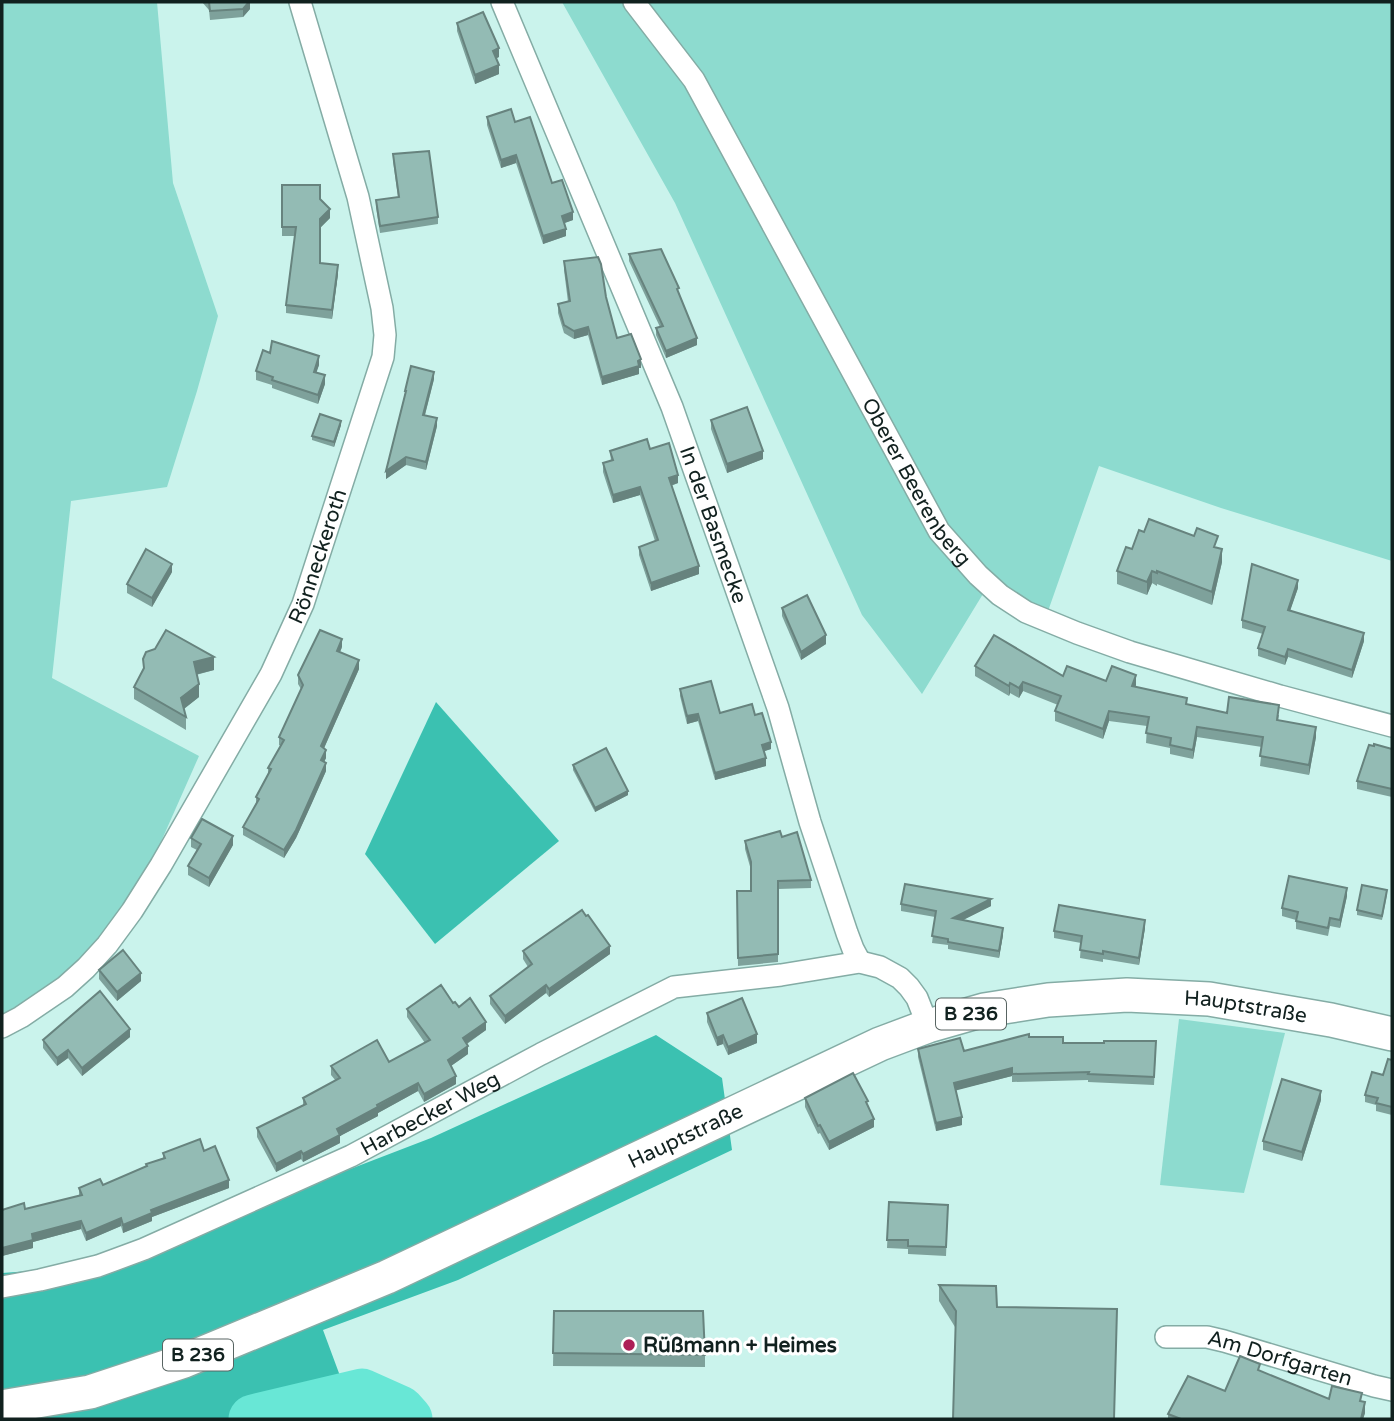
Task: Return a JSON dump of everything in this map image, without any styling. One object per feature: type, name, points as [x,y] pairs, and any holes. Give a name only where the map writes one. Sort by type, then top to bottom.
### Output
[{"type":"main road","name":"Hauptstraße","points":[[2,1407],[90,1392],[184,1361],[387,1277],[880,1044],[984,1010],[1035,1002],[1127,995],[1209,999],[1331,1020],[1392,1034]]},
{"type":"street","name":"Rönneckeroth","points":[[2,1027],[65,988],[107,945],[160,865],[271,674],[303,604],[383,358],[385,335],[382,308],[358,197],[300,2]]},
{"type":"street","name":"In der Basmecke","points":[[502,2],[672,408],[778,708],[810,822],[847,933],[860,962]]},
{"type":"street","name":"Oberer Beerenberg","points":[[634,2],[694,80],[939,531],[978,575],[1000,595],[1026,612],[1077,634],[1268,693],[1392,726]]},
{"type":"street","points":[[860,962],[880,967],[900,978],[917,998],[929,1026]]},
{"type":"street","name":"Harbecker Weg","points":[[2,1287],[98,1266],[144,1249],[254,1200],[351,1156],[541,1054],[674,987],[781,975],[860,962]]},
{"type":"street","name":"Am Dorfgarten","points":[[1166,1337],[1207,1337],[1392,1390]]},
{"type":"green space","points":[[2,2],[157,2],[173,183],[218,316],[167,487],[71,501],[52,678],[199,756],[152,862],[99,942],[64,983],[2,1020]]},
{"type":"green space","points":[[562,2],[1392,2],[1392,561],[1221,508],[1099,466],[1047,614],[986,589],[922,694],[862,615],[675,203]]},
{"type":"green space","points":[[436,702],[559,841],[435,944],[365,854]]},
{"type":"green space","points":[[1179,1019],[1285,1033],[1244,1193],[1160,1185]]},
{"type":"green space","points":[[656,1035],[722,1078],[732,1150],[458,1280],[323,1330],[356,1419],[2,1419],[2,1273],[98,1266],[431,1138]]},
{"type":"building","points":[[209,2],[249,2],[243,9],[210,11]]},
{"type":"building","points":[[483,12],[499,48],[493,51],[499,65],[475,75],[457,23]]},
{"type":"building","points":[[511,109],[515,122],[530,117],[552,183],[562,180],[573,212],[562,216],[566,229],[543,236],[516,155],[501,160],[487,117]]},
{"type":"building","points":[[429,151],[438,217],[380,226],[376,200],[399,197],[393,154]]},
{"type":"building","points":[[282,185],[320,185],[320,199],[330,209],[320,219],[320,263],[338,265],[332,310],[286,305],[296,227],[282,227]]},
{"type":"building","points":[[661,249],[697,338],[666,351],[656,328],[663,326],[629,254]]},
{"type":"building","points":[[598,257],[617,338],[631,334],[641,359],[638,361],[639,366],[602,377],[588,327],[574,331],[564,325],[558,304],[570,301],[564,261]]},
{"type":"building","points":[[272,341],[319,356],[314,372],[325,375],[318,395],[272,380],[273,377],[256,371],[263,350],[270,353]]},
{"type":"building","points":[[411,366],[434,372],[423,415],[437,418],[426,462],[406,457],[386,471],[406,391]]},
{"type":"building","points":[[747,407],[763,451],[727,464],[711,420]]},
{"type":"building","points":[[320,414],[341,421],[334,442],[312,436]]},
{"type":"building","points":[[647,439],[650,449],[669,443],[678,475],[669,478],[699,566],[651,583],[639,547],[658,540],[640,487],[613,495],[603,463],[613,460],[610,451]]},
{"type":"building","points":[[1149,519],[1194,536],[1197,528],[1218,536],[1214,547],[1222,549],[1212,592],[1157,571],[1152,571],[1147,582],[1117,571],[1126,547],[1132,549],[1139,530],[1144,532]]},
{"type":"building","points":[[146,549],[172,564],[152,598],[127,584]]},
{"type":"building","points":[[1252,564],[1298,580],[1288,610],[1364,633],[1352,670],[1288,649],[1285,657],[1258,648],[1265,627],[1242,620]]},
{"type":"building","points":[[807,595],[826,635],[801,652],[782,608]]},
{"type":"building","points":[[166,630],[214,657],[194,662],[199,684],[181,698],[186,717],[134,687],[144,668],[143,659],[146,652],[155,649]]},
{"type":"building","points":[[320,630],[342,639],[337,651],[359,660],[321,746],[326,750],[321,760],[326,763],[296,830],[284,850],[243,827],[259,799],[256,797],[271,769],[268,768],[284,740],[279,737],[303,685],[298,675]]},
{"type":"building","points":[[994,635],[1063,676],[1067,666],[1106,681],[1112,666],[1136,675],[1132,686],[1187,698],[1186,704],[1227,713],[1229,697],[1279,705],[1277,720],[1316,727],[1309,765],[1260,756],[1263,737],[1197,727],[1193,750],[1170,745],[1171,738],[1146,733],[1149,717],[1109,711],[1103,729],[1055,711],[1061,696],[1023,682],[1019,688],[1010,683],[1009,686],[975,666]]},
{"type":"building","points":[[711,681],[720,713],[752,704],[755,715],[762,713],[771,742],[762,745],[766,758],[715,773],[698,714],[687,716],[680,689]]},
{"type":"building","points":[[1369,745],[1392,749],[1392,789],[1357,781]]},
{"type":"building","points":[[606,748],[628,791],[595,808],[573,765]]},
{"type":"building","points":[[202,819],[233,836],[209,878],[188,866],[201,844],[191,838]]},
{"type":"building","points":[[780,831],[782,837],[797,832],[811,880],[778,881],[778,954],[738,958],[737,891],[751,891],[751,862],[745,841]]},
{"type":"building","points":[[1289,876],[1347,888],[1340,920],[1330,918],[1328,928],[1296,921],[1298,912],[1282,908]]},
{"type":"building","points":[[905,884],[991,899],[953,918],[1003,928],[999,951],[948,942],[948,939],[932,936],[936,911],[901,904]]},
{"type":"building","points":[[1362,885],[1387,890],[1382,916],[1357,910]]},
{"type":"building","points":[[1059,905],[1145,920],[1139,958],[1080,950],[1082,936],[1054,931]]},
{"type":"building","points":[[582,910],[610,946],[549,989],[546,985],[505,1016],[490,996],[532,964],[523,951]]},
{"type":"building","points":[[123,950],[141,973],[117,992],[99,970]]},
{"type":"building","points":[[441,985],[453,1003],[459,1007],[470,998],[486,1022],[463,1038],[468,1046],[448,1060],[456,1076],[424,1094],[418,1083],[337,1129],[340,1135],[276,1164],[257,1128],[306,1104],[303,1098],[340,1078],[331,1066],[377,1040],[389,1062],[430,1040],[407,1009]]},
{"type":"building","points":[[100,991],[130,1029],[82,1068],[68,1050],[57,1058],[43,1040]]},
{"type":"building","points":[[742,998],[757,1034],[728,1047],[723,1035],[717,1038],[707,1013]]},
{"type":"building","points":[[1029,1034],[1029,1037],[1063,1037],[1063,1043],[1156,1041],[1154,1077],[1088,1074],[1089,1072],[1012,1074],[1012,1068],[954,1083],[962,1117],[936,1123],[918,1049],[960,1038],[964,1051]]},
{"type":"building","points":[[1388,1059],[1392,1060],[1392,1107],[1376,1103],[1378,1098],[1365,1095],[1372,1072],[1383,1075]]},
{"type":"building","points":[[853,1073],[874,1119],[829,1142],[805,1098]]},
{"type":"building","points":[[1282,1079],[1321,1091],[1302,1152],[1263,1141]]},
{"type":"building","points":[[200,1139],[204,1151],[215,1146],[229,1180],[151,1210],[152,1213],[123,1225],[121,1218],[86,1233],[81,1221],[32,1234],[33,1240],[2,1248],[2,1210],[24,1203],[25,1209],[82,1195],[79,1188],[100,1179],[103,1185],[165,1158],[163,1153]]},
{"type":"building","points":[[889,1202],[948,1205],[946,1247],[908,1246],[908,1240],[887,1240]]},
{"type":"building","points":[[939,1285],[996,1286],[997,1307],[1117,1309],[1114,1419],[953,1419],[956,1311]]},
{"type":"building","name":"Rüßmann + Heimes","points":[[554,1311],[703,1311],[705,1355],[553,1353]]},
{"type":"building","points":[[1240,1356],[1260,1364],[1258,1370],[1329,1399],[1332,1386],[1362,1393],[1360,1401],[1365,1402],[1361,1419],[1181,1419],[1168,1414],[1188,1376],[1225,1391]]},
{"type":"waterway","points":[[253,1419],[362,1393],[400,1410],[408,1419]]},
{"type":"place","name":"Rüßmann + Heimes","points":[[629,1345]]}]
